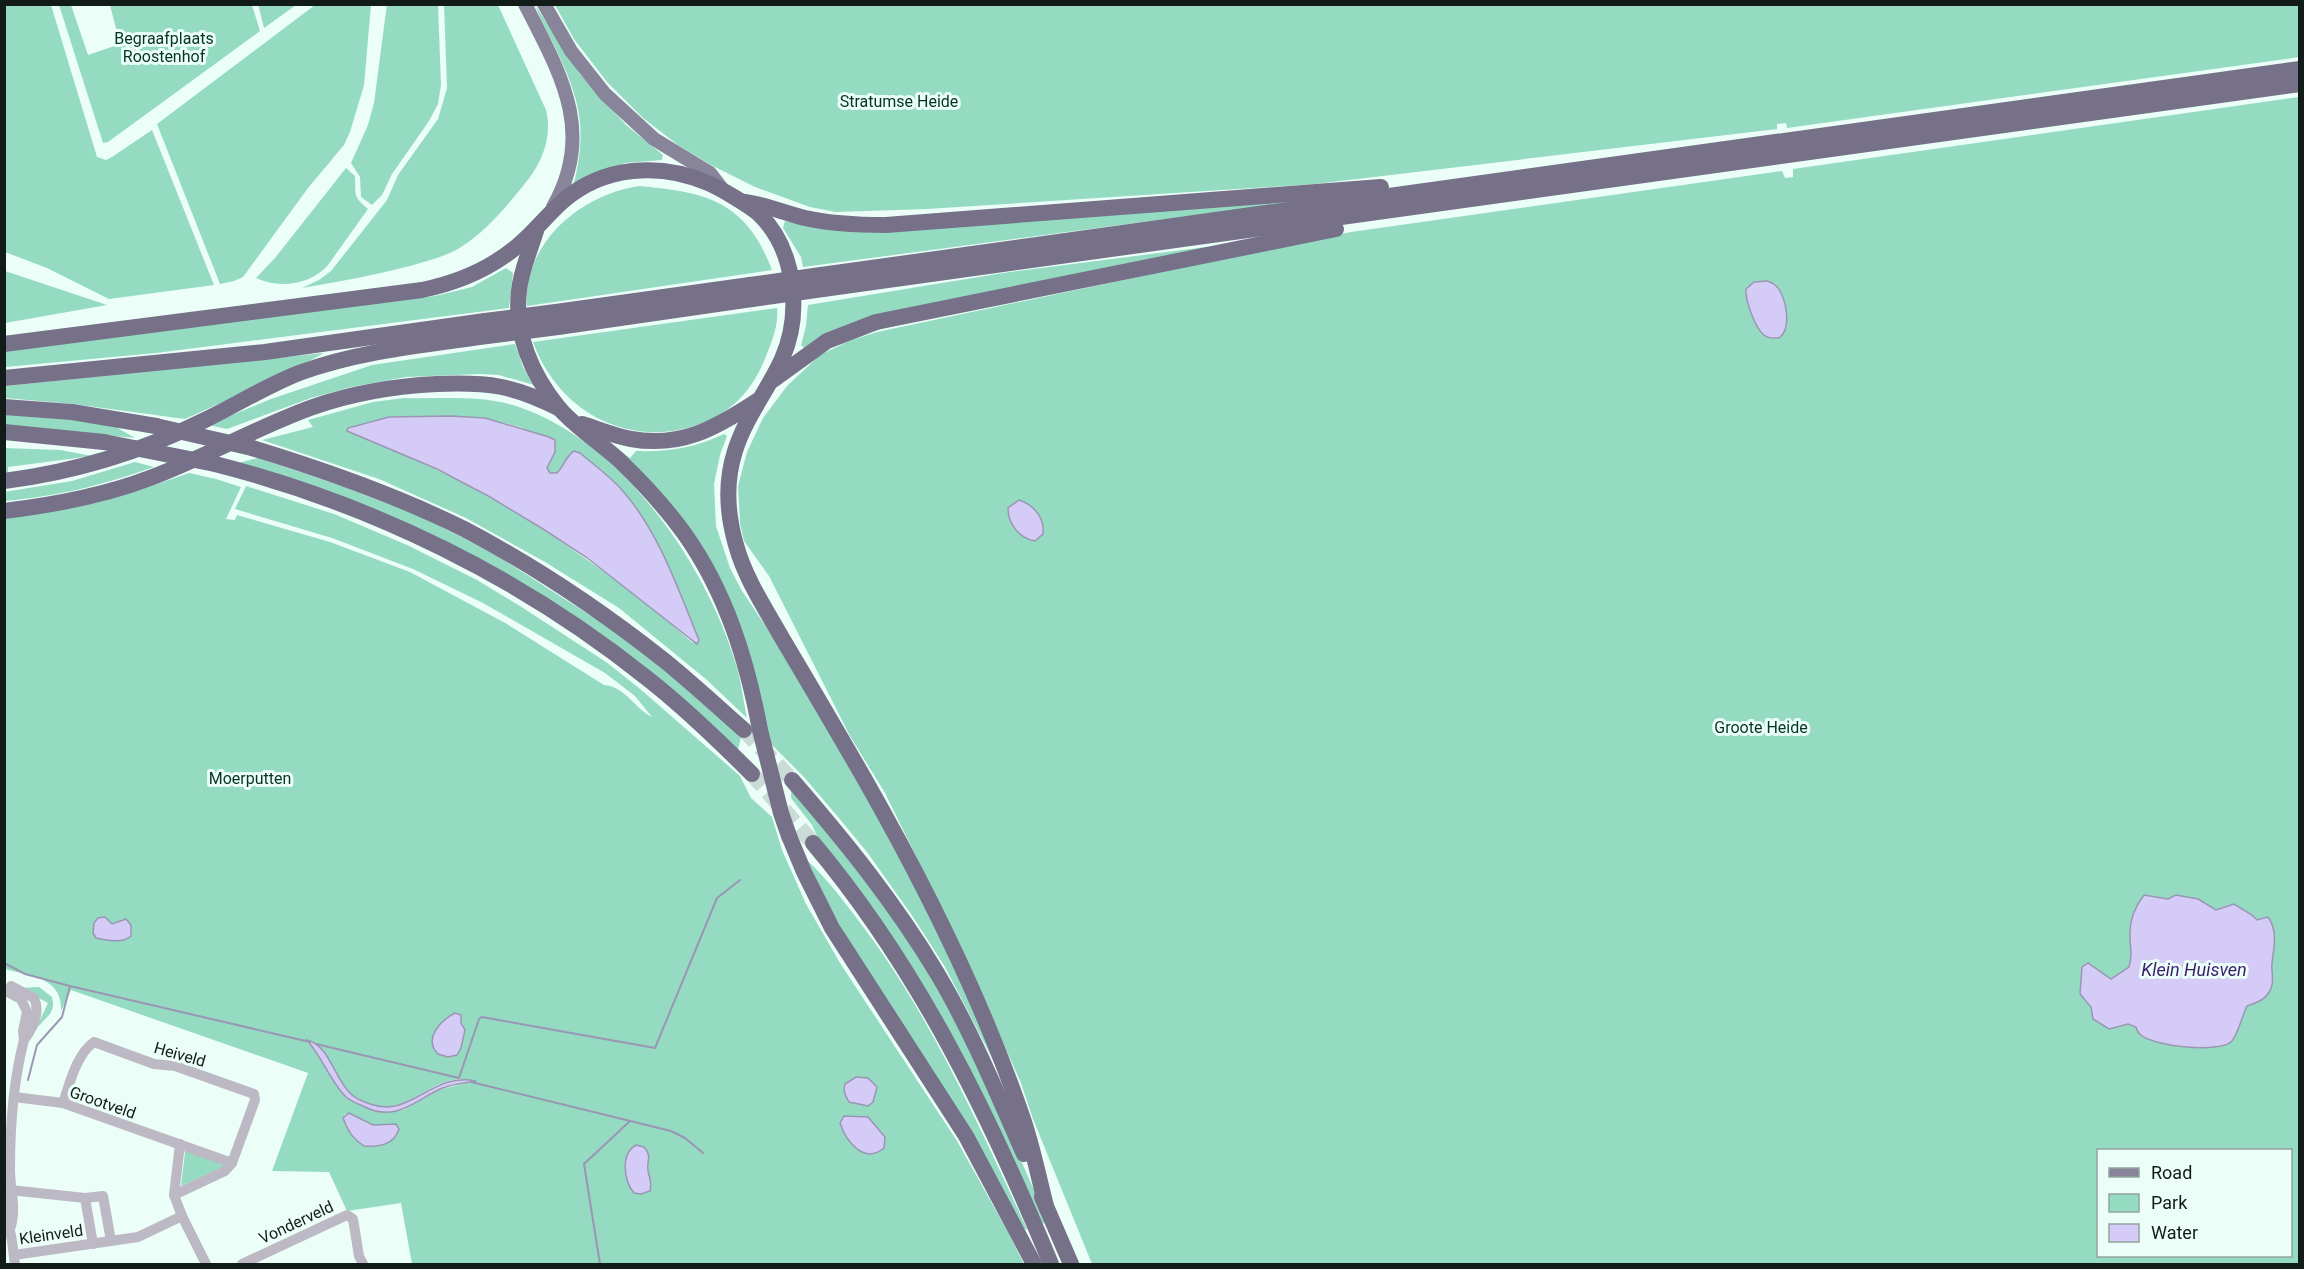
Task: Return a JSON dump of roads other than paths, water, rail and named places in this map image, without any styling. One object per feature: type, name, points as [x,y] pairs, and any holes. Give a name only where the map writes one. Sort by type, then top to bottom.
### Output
[{"type":"highway","points":[[4,378],[486,329],[822,282],[1469,184],[2300,69]]},
{"type":"highway","points":[[822,282],[1392,210],[2300,84]]},
{"type":"highway","points":[[4,344],[436,287],[466,277],[515,248],[563,201],[581,189],[609,176],[632,170],[652,169],[696,178],[724,191],[757,212],[776,237],[788,267],[793,288],[792,327],[784,355],[737,444],[729,476],[729,513],[736,545],[745,569],[768,613],[891,826],[958,961],[1022,1115],[1046,1206]]},
{"type":"highway","points":[[739,202],[764,204],[825,222],[886,225],[1409,184],[1469,184]]},
{"type":"highway","points":[[770,382],[827,341],[876,322],[1354,225],[1392,210]]},
{"type":"highway","points":[[541,224],[520,284],[519,327],[534,369],[560,409]]},
{"type":"highway","points":[[4,481],[64,472],[120,456],[163,440],[269,386],[330,363],[486,329]]},
{"type":"highway","points":[[4,511],[79,499],[125,487],[175,468],[302,411],[373,391],[424,385],[493,384],[526,393],[560,409],[652,492],[698,554],[724,603],[737,637],[749,677],[752,730],[804,872],[832,928],[966,1136],[1034,1264]]},
{"type":"highway","points":[[575,422],[632,440],[673,440],[716,427],[760,399]]},
{"type":"highway","points":[[4,407],[72,412],[156,426],[252,448],[308,465],[426,511],[502,550],[581,600],[665,661],[752,730]]},
{"type":"highway","points":[[4,432],[104,442],[215,464],[267,478],[337,502],[413,533],[485,570],[567,620],[648,678],[698,721],[752,774]]},
{"type":"highway","points":[[792,780],[881,888],[937,973],[957,1008],[987,1073],[1071,1264]]},
{"type":"highway","points":[[813,843],[838,872],[886,940],[955,1055],[990,1124],[1051,1264]]},
{"type":"main road","points":[[525,4],[563,84],[573,121],[573,151],[567,179],[541,224]]},
{"type":"main road","points":[[544,4],[571,51],[605,94],[654,139],[710,173],[724,191]]},
{"type":"street","points":[[4,984],[30,995],[30,1004],[36,1016],[31,1031],[24,1040],[14,1097],[7,1168],[14,1218],[10,1229],[14,1260]]},
{"type":"street","points":[[4,990],[30,1004]]},
{"type":"street","name":"Heiveld","points":[[63,1103],[74,1071],[94,1042],[154,1064],[175,1066],[254,1094],[255,1100],[232,1163]]},
{"type":"street","name":"Grootveld","points":[[14,1097],[63,1103],[232,1163]]},
{"type":"street","points":[[180,1144],[174,1195],[206,1264]]},
{"type":"street","points":[[174,1195],[225,1171],[232,1163]]},
{"type":"street","name":"Kleinveld","points":[[10,1190],[86,1198],[104,1196],[111,1241]]},
{"type":"street","name":"Kleinveld","points":[[86,1198],[93,1244]]},
{"type":"street","name":"Vonderveld","points":[[242,1264],[347,1215],[353,1219],[359,1256],[363,1264]]},
{"type":"street","name":"Kleinveld","points":[[14,1260],[138,1237],[182,1216]]},
{"type":"water","points":[[1767,281],[1779,290],[1785,304],[1786,327],[1779,338],[1764,335],[1751,314],[1747,300],[1746,289],[1754,282]]},
{"type":"water","points":[[389,417],[485,418],[549,437],[555,440],[555,452],[547,468],[550,473],[557,473],[574,451],[580,453],[612,480],[635,506],[657,542],[699,640],[697,644],[586,557],[543,529],[437,469],[347,431],[348,428]]},
{"type":"water","points":[[1019,500],[1034,509],[1042,523],[1043,534],[1035,541],[1024,537],[1012,525],[1008,508]]},
{"type":"water","name":"Klein Huisven","points":[[2144,895],[2168,899],[2176,895],[2198,899],[2216,910],[2234,904],[2257,920],[2268,917],[2271,922],[2274,939],[2273,980],[2270,991],[2263,999],[2247,1006],[2239,1029],[2232,1041],[2225,1045],[2201,1048],[2172,1045],[2148,1039],[2137,1031],[2136,1027],[2128,1024],[2109,1029],[2093,1019],[2091,1007],[2080,994],[2082,967],[2088,963],[2111,979],[2129,967],[2131,920]]},
{"type":"water","points":[[105,917],[112,924],[126,919],[131,925],[131,936],[119,941],[96,938],[93,933],[94,923],[98,918]]},
{"type":"water","points":[[455,1013],[461,1015],[461,1023],[465,1030],[457,1055],[448,1057],[438,1054],[432,1042],[435,1031]]},
{"type":"water","points":[[307,1040],[315,1043],[326,1055],[352,1095],[370,1104],[385,1107],[398,1105],[447,1082],[476,1081],[444,1087],[394,1112],[374,1111],[346,1097]]},
{"type":"water","points":[[856,1077],[868,1078],[877,1087],[873,1102],[868,1106],[849,1102],[845,1095],[845,1084]]},
{"type":"water","points":[[349,1113],[373,1125],[396,1124],[399,1129],[390,1142],[364,1146],[353,1137],[347,1127],[343,1118]]},
{"type":"water","points":[[844,1116],[868,1117],[885,1137],[884,1148],[877,1153],[870,1154],[857,1149],[847,1137],[840,1123]]},
{"type":"water","points":[[636,1145],[644,1147],[649,1157],[650,1191],[641,1194],[634,1193],[628,1182],[625,1168],[628,1155]]},
{"type":"waterway","points":[[316,1044],[459,1078],[479,1019],[482,1017],[655,1048],[717,898],[740,880]]},
{"type":"waterway","points":[[4,963],[25,974],[70,986],[62,1017],[37,1045],[28,1080]]},
{"type":"waterway","points":[[70,986],[310,1042]]},
{"type":"waterway","points":[[471,1082],[671,1131],[685,1138],[703,1153]]},
{"type":"waterway","points":[[600,1264],[584,1164],[630,1121]]},
{"type":"tunnel","points":[[744,730],[792,780]]},
{"type":"tunnel","points":[[752,774],[813,843]]},
{"type":"park label","name":"Begraafplaats Roostenhof","points":[[164,47]]},
{"type":"park label","name":"Stratumse Heide","points":[[899,101]]},
{"type":"park label","name":"Groote Heide","points":[[1761,727]]},
{"type":"park label","name":"Moerputten","points":[[250,778]]}]
